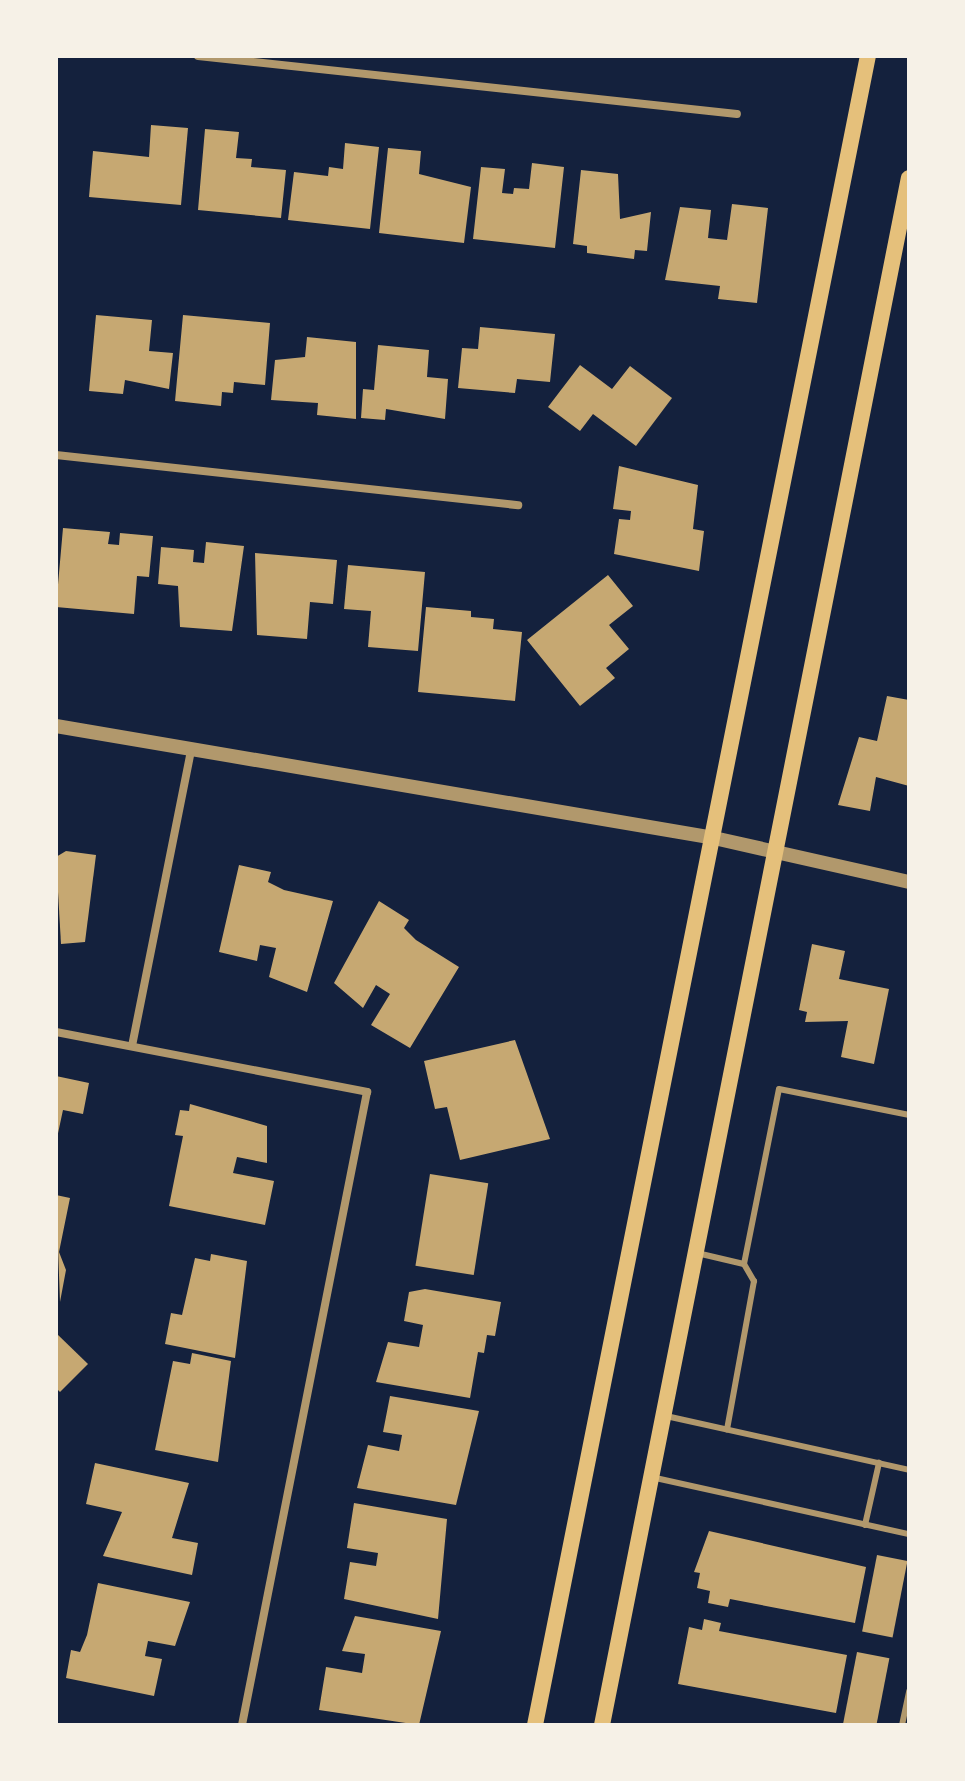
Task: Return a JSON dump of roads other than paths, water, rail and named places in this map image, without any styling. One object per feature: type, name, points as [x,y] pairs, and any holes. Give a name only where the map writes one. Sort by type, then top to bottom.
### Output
[{"type":"main road","points":[[535,1725],[868,56]]},
{"type":"main road","points":[[602,1725],[909,178]]},
{"type":"street","points":[[198,56],[737,114]]},
{"type":"street","points":[[56,455],[518,505]]},
{"type":"street","points":[[56,726],[191,752],[714,838],[909,882]]},
{"type":"street","points":[[132,1046],[191,752]]},
{"type":"street","points":[[56,1032],[367,1092],[242,1725]]},
{"type":"lane","points":[[727,1430],[754,1281],[744,1264],[779,1089],[909,1115]]},
{"type":"lane","points":[[696,1253],[744,1264]]},
{"type":"lane","points":[[663,1415],[909,1470]]},
{"type":"lane","points":[[865,1525],[879,1463]]},
{"type":"lane","points":[[651,1477],[909,1534]]},
{"type":"lane","points":[[902,1725],[909,1691]]}]
